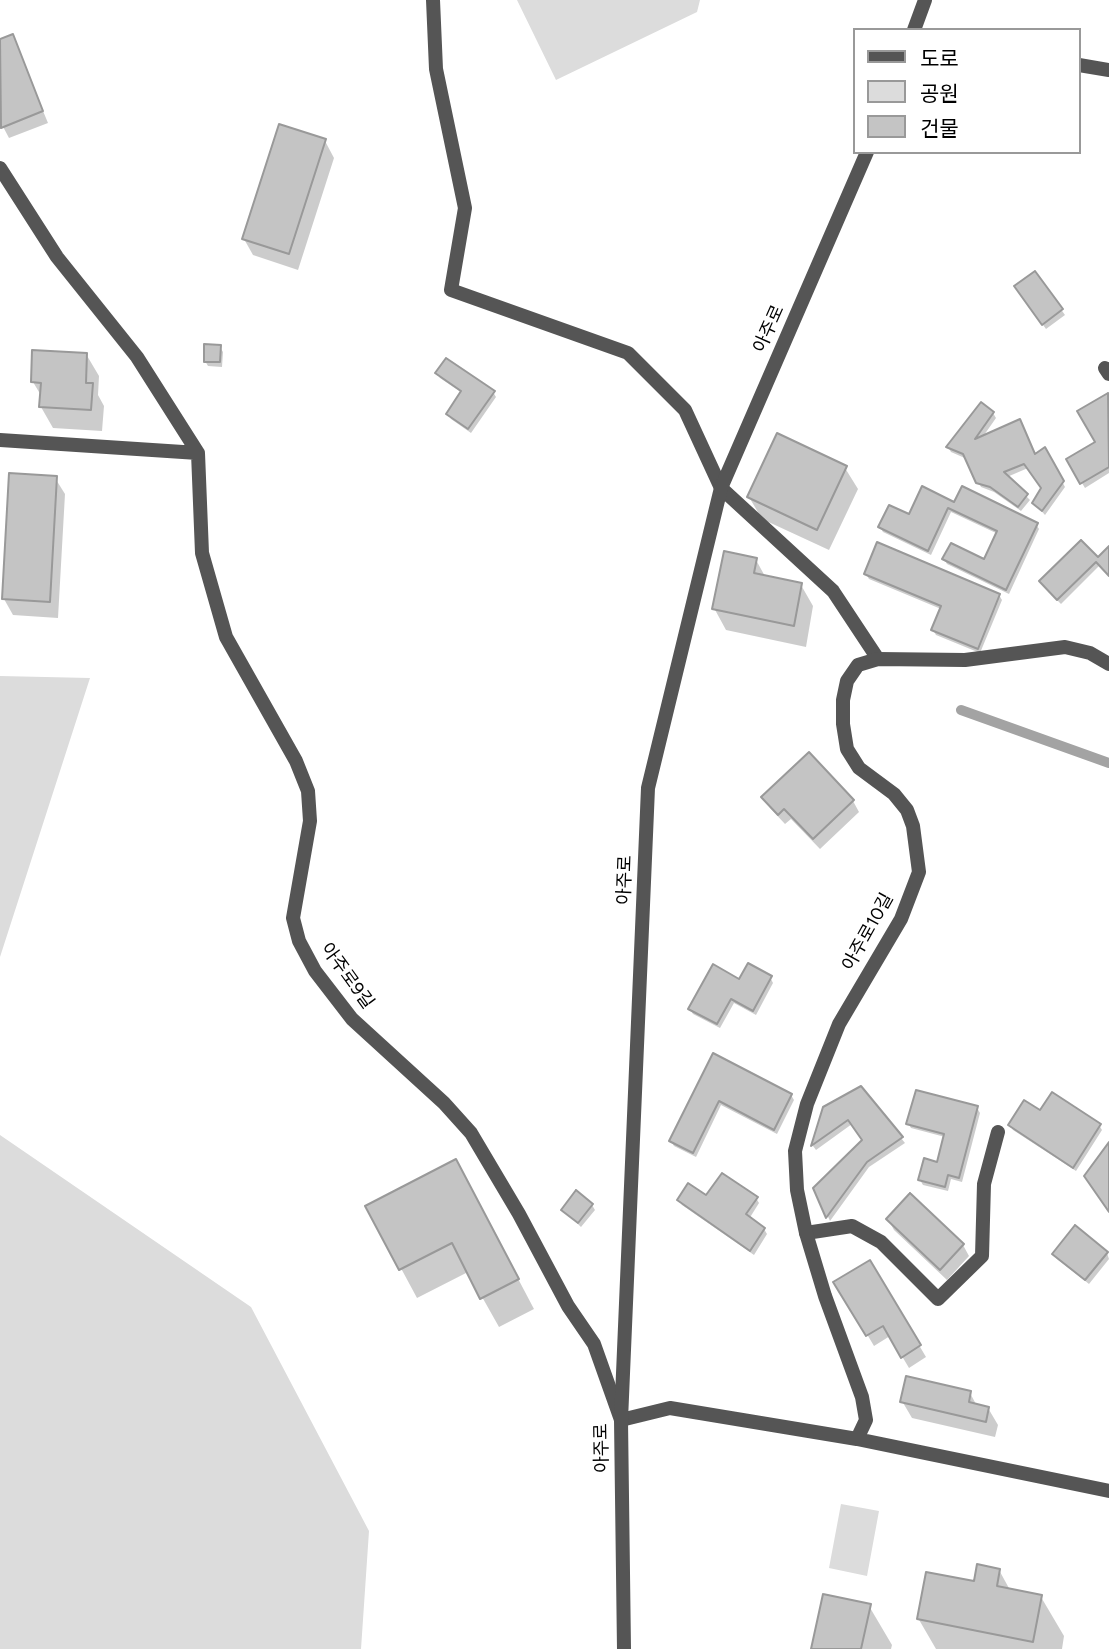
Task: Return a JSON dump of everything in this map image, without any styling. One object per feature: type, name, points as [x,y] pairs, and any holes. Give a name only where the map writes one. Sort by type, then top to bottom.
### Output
[{"type":"street","points":[[433,0],[436,69],[465,208],[451,290],[628,353],[685,410],[721,488],[832,591],[878,659],[965,660],[1065,648],[1090,653],[1109,664]]},
{"type":"street","points":[[915,28],[925,0]]},
{"type":"street","points":[[1081,65],[1109,71]]},
{"type":"street","name":"아주로","points":[[624,1649],[621,1420],[648,788],[721,488],[866,154]]},
{"type":"street","points":[[0,168],[57,257],[137,357],[198,453]]},
{"type":"street","points":[[0,440],[198,453]]},
{"type":"street","name":"아주로9길","points":[[198,453],[202,553],[226,637],[296,761],[308,792],[310,821],[293,918],[299,941],[315,971],[352,1019],[444,1103],[471,1133],[519,1214],[568,1306],[594,1344],[621,1420]]},
{"type":"street","name":"아주로10길","points":[[857,1439],[866,1420],[862,1397],[825,1296],[806,1233],[797,1190],[795,1151],[807,1104],[839,1024],[901,919],[919,872],[913,826],[907,810],[894,794],[859,768],[847,749],[843,700],[847,681],[858,665],[878,659]]},
{"type":"street","points":[[806,1233],[852,1226],[881,1242],[938,1300],[982,1256],[984,1184],[998,1132]]},
{"type":"street","points":[[621,1420],[670,1408],[857,1439],[1109,1491]]},
{"type":"green space","points":[[517,0],[700,0],[697,12],[556,80]]},
{"type":"green space","points":[[0,676],[90,678],[0,957]]},
{"type":"green space","points":[[0,1135],[251,1307],[369,1531],[361,1649],[0,1649]]},
{"type":"green space","points":[[841,1504],[879,1511],[867,1576],[829,1568]]},
{"type":"building","points":[[13,34],[43,111],[1,128],[0,39]]},
{"type":"building","points":[[279,124],[326,139],[289,254],[242,239]]},
{"type":"building","points":[[1035,271],[1063,309],[1042,325],[1014,286]]},
{"type":"building","points":[[204,344],[221,345],[220,362],[204,362]]},
{"type":"building","points":[[32,350],[87,353],[86,383],[93,383],[91,410],[39,407],[41,383],[31,382]]},
{"type":"building","points":[[446,358],[495,391],[468,429],[446,414],[461,391],[435,373]]},
{"type":"building","points":[[1108,393],[1109,467],[1080,484],[1066,459],[1095,442],[1077,411]]},
{"type":"building","points":[[981,402],[994,412],[975,439],[1020,419],[1035,454],[1045,447],[1064,481],[1042,511],[1032,503],[1041,488],[1024,464],[1004,472],[1028,494],[1018,507],[990,487],[976,483],[963,454],[946,447]]},
{"type":"building","points":[[777,433],[847,466],[817,530],[747,497]]},
{"type":"building","points":[[9,473],[57,476],[50,602],[2,599]]},
{"type":"building","points":[[922,486],[954,502],[962,486],[1038,523],[1006,590],[942,559],[951,543],[984,559],[997,531],[948,508],[928,551],[878,527],[889,505],[909,514]]},
{"type":"building","points":[[1081,540],[1098,557],[1109,546],[1109,576],[1096,562],[1057,600],[1039,581]]},
{"type":"building","points":[[877,542],[1000,594],[978,649],[931,630],[941,606],[864,574]]},
{"type":"building","points":[[724,551],[757,558],[754,573],[802,583],[794,626],[712,609]]},
{"type":"building","points":[[809,752],[854,800],[813,839],[784,809],[778,815],[761,797]]},
{"type":"building","points":[[748,963],[772,976],[753,1011],[731,999],[717,1024],[688,1009],[713,964],[739,979]]},
{"type":"building","points":[[713,1053],[792,1094],[774,1130],[719,1101],[693,1153],[669,1141]]},
{"type":"building","points":[[861,1086],[903,1137],[867,1162],[826,1218],[813,1188],[862,1140],[848,1120],[811,1146],[823,1107]]},
{"type":"building","points":[[916,1090],[978,1106],[959,1178],[948,1175],[945,1187],[918,1180],[924,1158],[937,1162],[944,1134],[906,1124]]},
{"type":"building","points":[[1052,1092],[1101,1124],[1073,1168],[1008,1125],[1024,1100],[1040,1110]]},
{"type":"building","points":[[1109,1142],[1109,1212],[1084,1176]]},
{"type":"building","points":[[456,1159],[519,1279],[480,1299],[452,1243],[399,1270],[365,1206]]},
{"type":"building","points":[[722,1173],[758,1197],[746,1214],[765,1228],[750,1251],[677,1200],[688,1183],[706,1195]]},
{"type":"building","points":[[576,1190],[593,1204],[578,1223],[561,1210]]},
{"type":"building","points":[[910,1193],[964,1244],[940,1270],[886,1219]]},
{"type":"building","points":[[1075,1225],[1108,1252],[1085,1280],[1052,1254]]},
{"type":"building","points":[[870,1260],[921,1345],[901,1358],[883,1326],[866,1336],[833,1282]]},
{"type":"building","points":[[906,1376],[971,1391],[969,1402],[989,1407],[986,1422],[900,1402]]},
{"type":"building","points":[[977,1564],[1000,1569],[997,1586],[1042,1595],[1033,1642],[917,1619],[926,1572],[974,1581]]},
{"type":"building","points":[[823,1594],[871,1604],[861,1649],[811,1649]]},
{"type":"waterway","points":[[961,710],[1109,763]]}]
